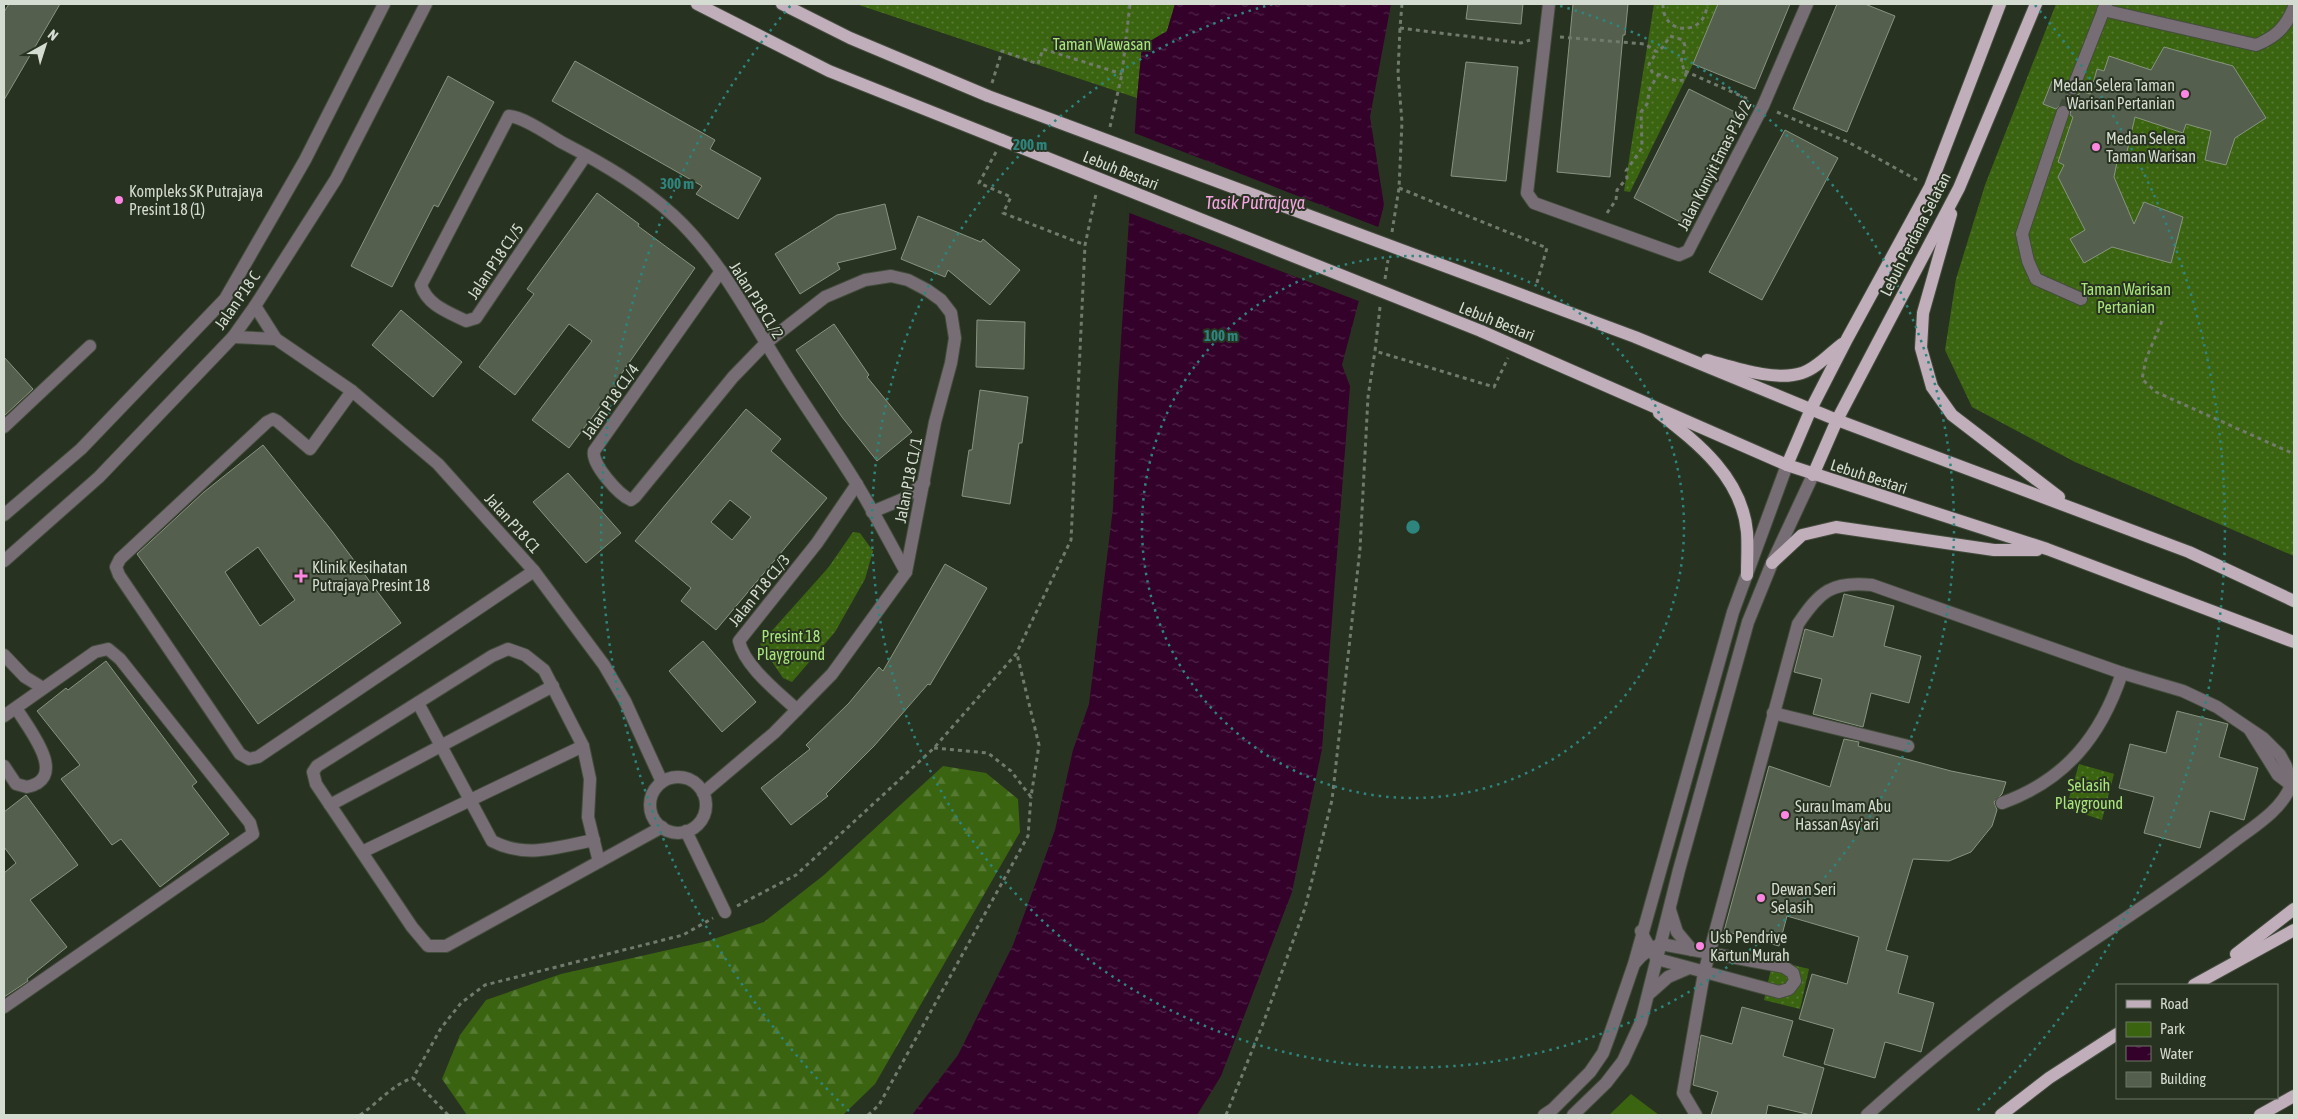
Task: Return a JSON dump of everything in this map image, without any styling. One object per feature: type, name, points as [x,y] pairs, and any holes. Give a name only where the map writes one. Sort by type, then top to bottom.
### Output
[{"type":"main road","name":"Lebuh Bestari","points":[[697,4],[828,71],[1481,331],[1787,465],[2047,549],[2291,642]]},
{"type":"main road","name":"Lebuh Bestari","points":[[782,4],[850,38],[988,96],[1635,336],[1837,420],[2189,552],[2294,600]]},
{"type":"main road","name":"Lebuh Perdana Selatan","points":[[1787,465],[1811,408],[1930,187],[2000,4]]},
{"type":"main road","name":"Lebuh Perdana Selatan","points":[[1813,474],[1837,420],[1959,188],[2036,4]]},
{"type":"main road","points":[[1959,188],[1923,313],[1921,348],[1932,387],[1952,416],[2072,508]]},
{"type":"main road","points":[[1635,336],[1765,376],[1801,374],[1822,360],[1847,339]]},
{"type":"main road","points":[[1644,401],[1701,446],[1724,472],[1740,502],[1747,532],[1747,574]]},
{"type":"main road","points":[[1772,563],[1802,535],[1836,527],[1994,550],[2047,549]]},
{"type":"main road","points":[[2208,976],[2294,909]]},
{"type":"main road","points":[[2196,984],[2294,930]]},
{"type":"main road","points":[[2001,1115],[2049,1078],[2116,1035]]},
{"type":"main road","points":[[2260,1115],[2294,1096]]},
{"type":"street","name":"Jalan P18 C","points":[[4,515],[81,448],[225,300],[305,160],[384,4]]},
{"type":"street","name":"Jalan P18 C","points":[[4,561],[99,477],[233,337],[256,306],[336,178],[426,4]]},
{"type":"street","name":"Jalan Kunyit Emas P16/2","points":[[1549,4],[1527,192],[1534,203],[1679,255],[1688,252],[1763,106],[1807,4]]},
{"type":"street","points":[[2073,88],[2104,7],[2256,45],[2270,40],[2288,23],[2294,7]]},
{"type":"street","points":[[2063,112],[2022,234],[2028,261],[2036,279],[2081,299]]},
{"type":"street","name":"Jalan P18 C1/5","points":[[509,116],[421,285],[424,294],[433,303],[450,313],[466,321],[476,318],[586,155]]},
{"type":"street","name":"Jalan P18 C1/2","points":[[509,116],[514,116],[625,178],[674,216],[697,240],[721,271],[857,484],[906,572]]},
{"type":"street","name":"Jalan P18 C1/4","points":[[721,271],[594,451],[594,460],[611,483],[627,498],[631,500],[635,497],[733,378],[766,343]]},
{"type":"street","name":"Jalan P18 C1/1","points":[[703,793],[774,733],[832,674],[906,572],[935,422],[951,363],[955,338],[951,314],[940,300],[908,280],[891,276],[865,280],[825,297],[766,343]]},
{"type":"street","name":"Jalan P18 C1","points":[[256,306],[276,339],[352,391],[438,464],[534,571],[586,638],[604,665],[625,701],[662,782]]},
{"type":"street","points":[[233,337],[276,339]]},
{"type":"street","points":[[4,427],[90,346]]},
{"type":"street","points":[[352,391],[310,449],[277,421],[272,419],[267,422],[120,559],[116,567],[240,754],[249,760],[258,758],[534,571]]},
{"type":"street","points":[[1544,1115],[1590,1072],[1603,1053],[1634,964],[1717,663],[1787,465]]},
{"type":"street","points":[[1573,1115],[1606,1083],[1634,1041],[1648,996],[1656,950],[1748,622],[1772,563],[1813,474]]},
{"type":"street","points":[[872,512],[903,499],[924,483]]},
{"type":"street","name":"Jalan P18 C1/3","points":[[797,710],[756,670],[740,648],[739,641],[817,543],[857,484]]},
{"type":"street","points":[[1696,1115],[1683,1092],[1704,973],[1772,713],[1798,624],[1812,604],[1829,589],[1850,583],[1872,585],[2122,673],[2184,691],[2249,726],[2280,755],[2286,766],[2291,785],[2282,801],[2262,820],[2184,880],[2022,988],[1924,1064],[1867,1115]]},
{"type":"street","points":[[4,766],[16,784],[27,787],[42,779],[47,769],[45,757],[7,711],[95,652],[108,649],[250,823],[253,834],[4,1007]]},
{"type":"street","points":[[599,862],[588,817],[590,779],[584,746],[544,670],[525,655],[508,649],[492,656],[317,766],[313,772],[316,784],[412,927],[428,946],[446,946],[599,862],[662,827]]},
{"type":"street","points":[[4,655],[24,677],[43,688]]},
{"type":"street","points":[[2002,803],[2026,794],[2063,770],[2092,737],[2112,702],[2122,673]]},
{"type":"street","points":[[330,805],[553,686]]},
{"type":"street","points":[[418,703],[492,841],[508,849],[534,852],[594,840]]},
{"type":"street","points":[[1772,713],[1908,746]]},
{"type":"street","points":[[362,852],[584,746]]},
{"type":"street","points":[[680,777],[690,780],[703,793],[706,801],[703,816],[694,828],[678,832],[662,827],[655,821],[650,804],[652,796],[662,782],[680,777]]},
{"type":"street","points":[[686,831],[725,912]]},
{"type":"street","points":[[1669,908],[1677,932],[1692,950]]},
{"type":"street","points":[[1634,964],[1643,953],[1656,950],[1692,950],[1784,967],[1793,973],[1794,981],[1790,989],[1780,992],[1704,973],[1689,968],[1656,950],[1642,931]]},
{"type":"street","points":[[1648,996],[1657,984],[1689,968]]},
{"type":"path","points":[[1402,4],[1400,28],[1521,43],[1545,35],[1645,44],[1657,52]]},
{"type":"path","points":[[1662,4],[1665,17],[1669,22],[1678,27],[1686,28],[1698,24],[1705,15],[1707,4]]},
{"type":"path","points":[[1676,36],[1678,27]]},
{"type":"path","points":[[1676,36],[1685,42],[1681,62],[1686,78],[1682,82],[1652,72],[1648,64],[1663,47],[1668,37],[1676,36]]},
{"type":"path","points":[[988,96],[1002,51],[1038,64],[1043,48],[1122,74]]},
{"type":"path","points":[[1685,71],[1850,143],[1930,187]]},
{"type":"path","points":[[1602,228],[1609,208],[1616,200],[1618,190],[1627,178],[1626,171],[1641,153],[1641,112],[1647,104],[1650,88],[1658,75]]},
{"type":"path","points":[[1002,140],[979,183],[1011,197],[1003,213],[1085,245]]},
{"type":"path","points":[[1399,188],[1547,248],[1529,297]]},
{"type":"path","points":[[2162,322],[2146,359],[2142,379],[2156,392],[2294,454]]},
{"type":"path","points":[[1226,1115],[1264,1021],[1305,908],[1332,800],[1360,549],[1368,396],[1375,351]]},
{"type":"path","points":[[868,1115],[879,1105],[1028,836],[1031,797],[1039,744],[1016,654]]},
{"type":"path","points":[[934,748],[988,753],[1012,771],[1031,797]]},
{"type":"path","points":[[360,1115],[376,1105],[401,1082],[413,1078]]},
{"type":"green space","name":"Taman Wawasan","points":[[856,4],[1175,4],[1167,31],[1142,46],[1137,98]]},
{"type":"green space","points":[[1654,4],[1718,4],[1694,62],[1630,192],[1624,191]]},
{"type":"green space","name":"Taman Warisan Pertanian","points":[[2056,4],[2294,4],[2294,556],[2075,462],[1972,407],[1945,350],[1956,279],[1985,185]]},
{"type":"green space","name":"Presint 18 Playground","points":[[853,532],[860,533],[873,551],[865,579],[835,632],[792,682],[783,678],[760,644],[828,568]]},
{"type":"green space","name":"Selasih Playground","points":[[2079,764],[2114,774],[2102,820],[2066,808]]},
{"type":"green space","points":[[943,766],[986,773],[1018,799],[1020,832],[875,1084],[843,1115],[467,1115],[442,1079],[460,1035],[486,1000],[561,974],[708,941],[764,922],[824,875]]},
{"type":"green space","points":[[1773,960],[1809,969],[1800,1009],[1764,1000]]},
{"type":"green space","points":[[1631,1094],[1659,1115],[1609,1115]]},
{"type":"water","name":"Tasik Putrajaya","points":[[1175,4],[1391,4],[1370,117],[1384,205],[1342,365],[1350,386],[1322,749],[1292,892],[1221,1076],[1197,1115],[912,1115],[958,1055],[1013,945],[1055,830],[1073,750],[1089,704],[1113,508],[1118,386],[1142,46],[1167,31]]},
{"type":"pier","points":[[1132,132],[1381,228],[1361,302],[1127,212]]},
{"type":"building","points":[[9,4],[60,4],[4,100],[4,12]]},
{"type":"building","points":[[1468,4],[1523,4],[1521,24],[1466,19]]},
{"type":"building","points":[[1573,4],[1628,4],[1625,35],[1623,35],[1610,177],[1557,172]]},
{"type":"building","points":[[1718,4],[1790,4],[1755,89],[1693,64]]},
{"type":"building","points":[[1837,4],[1865,4],[1895,16],[1847,132],[1793,109]]},
{"type":"building","name":"Medan Selera Taman Warisan","points":[[2164,47],[2233,66],[2266,118],[2235,138],[2226,165],[2205,160],[2211,131],[2186,124],[2183,133],[2135,117],[2125,160],[2118,157],[2114,177],[2134,224],[2144,202],[2183,217],[2171,263],[2112,247],[2084,263],[2070,239],[2085,230],[2058,177],[2064,165],[2058,162],[2073,117],[2070,115],[2071,110],[2066,105],[2061,104],[2056,109],[2043,104],[2052,81],[2065,86],[2066,93],[2070,96],[2078,95],[2081,91],[2090,94],[2097,69],[2104,71],[2109,56],[2151,70]]},
{"type":"building","points":[[575,61],[715,140],[710,149],[761,178],[738,219],[696,194],[702,186],[552,101]]},
{"type":"building","points":[[1466,62],[1518,67],[1506,181],[1451,176]]},
{"type":"building","points":[[448,76],[494,102],[438,207],[434,205],[392,287],[351,266]]},
{"type":"building","points":[[1689,89],[1741,115],[1686,225],[1634,198]]},
{"type":"building","points":[[1785,130],[1838,158],[1762,300],[1709,272]]},
{"type":"building","points":[[597,193],[695,268],[615,383],[617,384],[569,448],[532,420],[592,341],[569,324],[515,395],[479,367],[534,294],[527,289]]},
{"type":"building","points":[[885,204],[896,249],[837,263],[840,269],[800,294],[775,254],[837,215]]},
{"type":"building","points":[[918,216],[981,242],[983,239],[1020,270],[990,305],[948,270],[945,277],[901,259]]},
{"type":"building","points":[[401,310],[462,362],[433,397],[372,345]]},
{"type":"building","points":[[977,320],[1025,322],[1024,369],[976,367]]},
{"type":"building","points":[[834,324],[869,375],[867,377],[912,432],[877,461],[842,417],[796,350]]},
{"type":"building","points":[[4,357],[33,389],[4,416]]},
{"type":"building","points":[[980,390],[1028,397],[1022,443],[1019,443],[1010,504],[962,496],[969,450],[972,450]]},
{"type":"building","points":[[746,409],[781,439],[771,451],[827,498],[716,630],[681,601],[691,588],[635,541]],"holes":[[[730,500],[751,517],[732,540],[711,522]]]},
{"type":"building","points":[[263,445],[332,531],[401,623],[258,724],[137,554],[204,492]],"holes":[[[258,547],[295,600],[260,626],[225,572]]]},
{"type":"building","points":[[568,473],[621,533],[586,563],[533,502]]},
{"type":"building","points":[[945,564],[987,588],[964,628],[930,685],[928,684],[874,746],[826,794],[828,796],[791,825],[761,788],[810,749],[806,745],[849,703],[879,667],[883,671]]},
{"type":"building","points":[[1844,594],[1894,606],[1884,646],[1921,656],[1909,703],[1871,693],[1863,727],[1813,714],[1822,679],[1794,672],[1805,629],[1833,637]]},
{"type":"building","points":[[703,641],[756,702],[722,732],[669,671]]},
{"type":"building","points":[[106,661],[197,782],[192,786],[229,834],[160,887],[121,839],[112,845],[61,779],[80,765],[37,711],[66,688],[68,690]]},
{"type":"building","points":[[2177,711],[2228,724],[2219,757],[2258,768],[2244,820],[2210,811],[2200,848],[2144,833],[2154,797],[2119,788],[2130,744],[2166,753]]},
{"type":"building","points":[[1844,739],[1859,742],[1858,746],[1951,771],[2006,782],[2002,794],[1994,802],[1997,810],[1992,826],[1971,852],[1949,861],[1913,859],[1886,950],[1908,956],[1898,993],[1934,1003],[1921,1052],[1885,1042],[1875,1078],[1824,1064],[1834,1029],[1799,1019],[1812,974],[1847,984],[1859,937],[1787,916],[1779,946],[1724,931],[1769,766],[1830,787]]},
{"type":"building","points":[[26,795],[78,865],[30,900],[67,947],[27,979],[28,981],[4,997],[4,873],[16,863],[4,847],[4,812]]},
{"type":"building","points":[[1742,1007],[1793,1021],[1783,1056],[1824,1068],[1811,1115],[1768,1105],[1766,1115],[1711,1115],[1718,1092],[1693,1085],[1701,1035],[1732,1044]]},
{"type":"tunnel","points":[[2063,112],[2073,88]]},
{"type":"place","name":"Medan Selera Taman Warisan Pertanian","points":[[2185,94]]},
{"type":"place","name":"Medan Selera Taman Warisan","points":[[2096,147]]},
{"type":"place","name":"Kompleks SK Putrajaya Presint 18 (1)","points":[[119,200]]},
{"type":"place","name":"Klinik Kesihatan Putrajaya Presint 18","points":[[301,576]]},
{"type":"place","name":"Surau Imam Abu Hassan Asy'ari","points":[[1785,815]]},
{"type":"place","name":"Dewan Seri Selasih","points":[[1761,898]]},
{"type":"place","name":"Usb Pendrive Kartun Murah","points":[[1700,946]]}]
